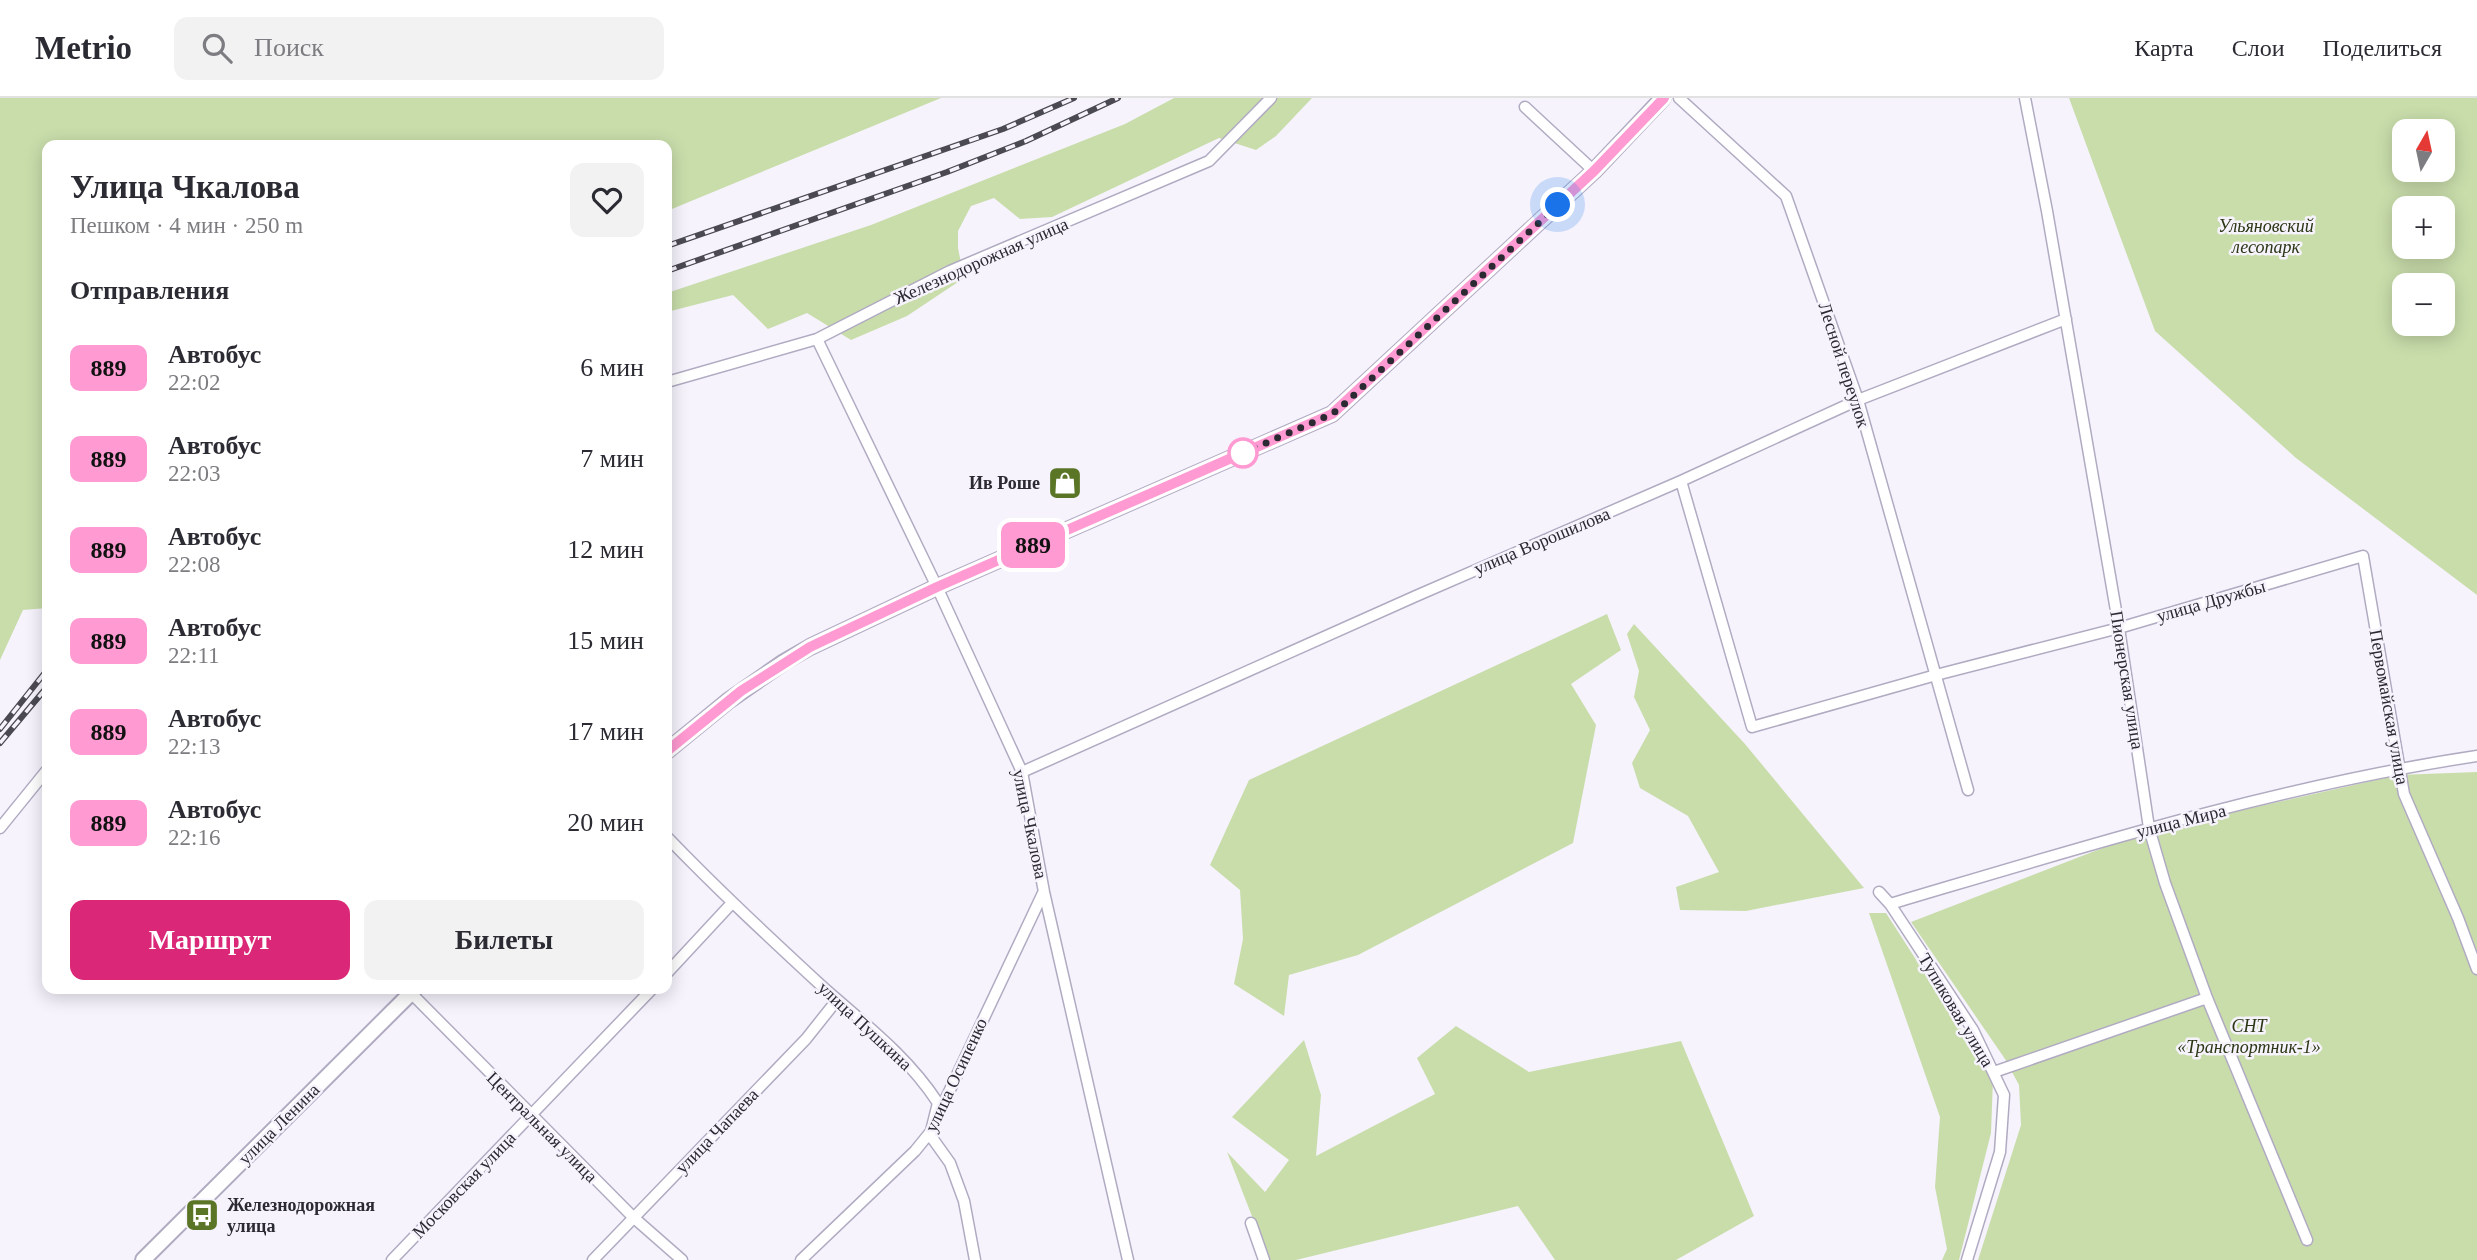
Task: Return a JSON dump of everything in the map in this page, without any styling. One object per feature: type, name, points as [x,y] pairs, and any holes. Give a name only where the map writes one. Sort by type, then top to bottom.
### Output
[{"type":"street","name":"Железнодорожная улица","points":[[672,381],[817,339],[950,271],[1209,161],[1271,98]]},
{"type":"street","points":[[672,747],[728,701],[785,662],[937,587],[1332,414],[1594,171],[1664,98]]},
{"type":"street","name":"Лесной переулок","points":[[1679,98],[1786,196],[1858,400],[1968,790]]},
{"type":"street","name":"Пионерская улица","points":[[2025,98],[2119,628],[2149,828],[2165,883],[2207,998],[2307,1240]]},
{"type":"street","points":[[1525,107],[1594,171]]},
{"type":"street","name":"улица Ворошилова","points":[[1022,772],[1858,400],[2066,319]]},
{"type":"street","name":"улица Чкалова","points":[[817,339],[937,587],[1022,772],[1044,892],[1128,1260]]},
{"type":"street","name":"улица Дружбы","points":[[1681,481],[1752,727],[2119,628],[2363,556]]},
{"type":"street","name":"Первомайская улица","points":[[2363,556],[2404,794],[2477,969]]},
{"type":"street","name":"улица Мира","points":[[1890,904],[2149,828],[2399,768],[2477,756]]},
{"type":"street","points":[[0,828],[42,776]]},
{"type":"street","name":"улица Пушкина","points":[[672,842],[732,904],[890,1045],[938,1103],[930,1135]]},
{"type":"street","name":"улица Осипенко","points":[[801,1260],[930,1135],[947,1093],[1044,892]]},
{"type":"street","name":"Тупиковая улица","points":[[1879,892],[1890,904],[1973,1030],[2004,1095],[2000,1152],[1967,1260]]},
{"type":"street","points":[[672,968],[732,904]]},
{"type":"street","name":"улица Ленина","points":[[143,1260],[407,994]]},
{"type":"street","name":"Центральная улица","points":[[415,994],[530,1116],[633,1217],[682,1260]]},
{"type":"street","name":"Московская улица","points":[[392,1260],[647,994]]},
{"type":"street","points":[[1994,1072],[2207,998]]},
{"type":"street","name":"улица Чапаева","points":[[593,1260],[806,1039],[837,1000]]},
{"type":"street","points":[[930,1135],[950,1163],[964,1201],[975,1260]]},
{"type":"street","points":[[1251,1223],[1264,1260]]},
{"type":"green space","points":[[0,98],[941,98],[672,209],[672,140],[42,140],[42,608],[23,610],[0,660]]},
{"type":"green space","points":[[1174,98],[1312,98],[1276,136],[1256,150],[1219,138],[1052,217],[1020,219],[994,198],[971,206],[958,231],[958,248],[964,278],[907,316],[851,340],[807,313],[768,329],[733,295],[672,311],[672,291],[871,225],[1125,124]]},
{"type":"green space","name":"Ульяновский лесопарк","points":[[2069,98],[2477,98],[2477,595],[2296,458],[2155,331]]},
{"type":"green space","points":[[1607,614],[1621,650],[1571,684],[1596,725],[1573,843],[1358,955],[1289,975],[1284,1016],[1234,984],[1243,939],[1240,890],[1210,865],[1249,780]]},
{"type":"green space","points":[[1634,624],[1745,744],[1864,888],[1746,911],[1680,910],[1676,887],[1719,872],[1688,816],[1640,788],[1632,763],[1650,730],[1634,697],[1639,671],[1627,634]]},
{"type":"green space","name":"СНТ «Транспортник-1»","points":[[2477,772],[2477,1260],[1978,1260],[2021,1125],[2019,1085],[2005,1059],[1911,922],[2144,832],[2398,775]]},
{"type":"green space","points":[[1869,913],[1886,913],[1993,1079],[1991,1133],[1959,1260],[1942,1260],[1947,1249],[1935,1187],[1940,1117]]},
{"type":"green space","points":[[1456,1026],[1529,1072],[1681,1041],[1754,1216],[1676,1260],[1555,1260],[1518,1206],[1296,1260],[1269,1260],[1227,1152],[1265,1192],[1289,1160],[1232,1117],[1304,1040],[1321,1095],[1316,1156],[1435,1094],[1417,1058]]},
{"type":"railway","points":[[672,244],[1003,129],[1074,98]]},
{"type":"railway","points":[[672,269],[947,172],[1026,141],[1118,98]]},
{"type":"railway","points":[[0,729],[42,676]]},
{"type":"railway","points":[[0,743],[42,693]]},
{"type":"bus line","name":"889","points":[[672,747],[741,691],[810,647],[937,587],[1332,414],[1594,171],[1664,98]]},
{"type":"place","name":"Ив Роше","points":[[1065,483]]},
{"type":"place","name":"Железнодорожная улица","points":[[202,1215]]},
{"type":"route","points":[[1243,453],[1340,408],[1558,205]]}]
